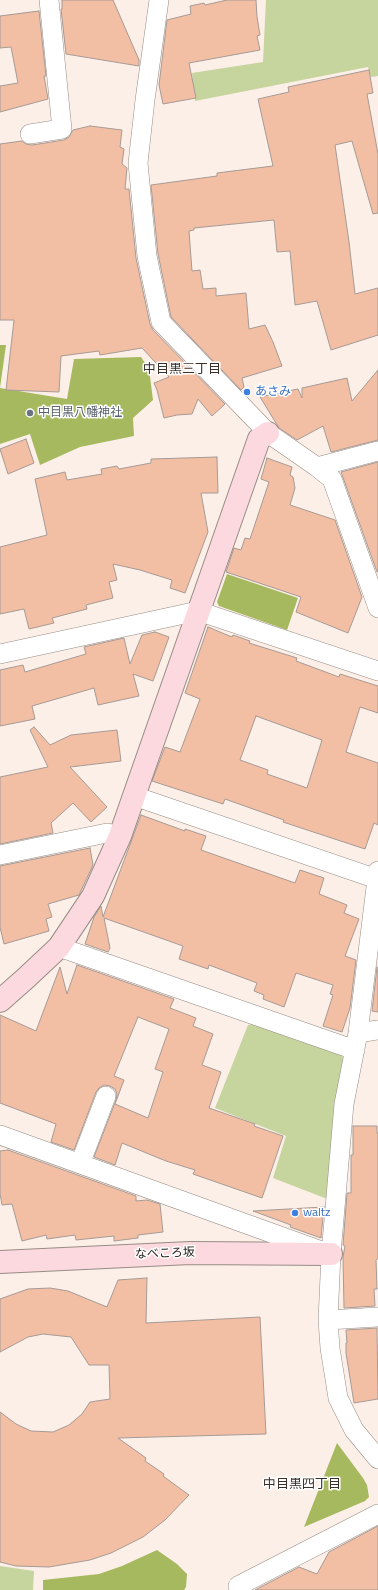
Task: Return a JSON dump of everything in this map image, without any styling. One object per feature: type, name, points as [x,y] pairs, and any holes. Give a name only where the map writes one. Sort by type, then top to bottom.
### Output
[{"type":"street","points":[[30,134],[62,129],[49,0]]},
{"type":"street","points":[[159,0],[138,164],[147,256],[161,322],[268,433],[322,466],[332,479],[378,608]]},
{"type":"street","points":[[0,1001],[59,947],[92,896],[120,836],[259,439],[268,433]]},
{"type":"street","points":[[322,466],[378,451]]},
{"type":"street","points":[[0,654],[198,611],[378,671]]},
{"type":"street","points":[[134,796],[377,875],[357,1042],[344,1104],[331,1254],[328,1320],[330,1348],[338,1398],[354,1430],[378,1458]]},
{"type":"street","points":[[0,855],[107,833],[120,836]]},
{"type":"street","points":[[59,947],[357,1042],[378,1030]]},
{"type":"street","points":[[80,1164],[106,1096]]},
{"type":"street","points":[[0,1135],[331,1254]]},
{"type":"street","name":"なべころ坂","points":[[0,1262],[190,1253],[331,1254]]},
{"type":"street","points":[[328,1320],[378,1317]]},
{"type":"street","points":[[238,1586],[378,1514]]},
{"type":"green space","points":[[266,0],[378,0],[378,76],[371,77],[368,67],[195,101],[192,73],[263,62]]},
{"type":"green space","points":[[0,345],[6,345],[0,388]]},
{"type":"green space","points":[[141,357],[149,369],[153,400],[133,418],[134,436],[80,447],[40,465],[30,434],[0,444],[0,388],[67,399],[74,359]]},
{"type":"green space","points":[[227,574],[298,598],[287,630],[219,606],[217,602]]},
{"type":"green space","points":[[263,1022],[340,1054],[347,1062],[335,1202],[273,1178],[286,1136],[215,1108],[248,1025]]},
{"type":"green space","points":[[337,1443],[363,1478],[367,1485],[369,1497],[365,1501],[304,1527]]},
{"type":"green space","points":[[157,1550],[177,1564],[187,1574],[186,1587],[184,1590],[43,1590],[43,1580],[99,1574],[122,1566]]},
{"type":"green space","points":[[0,1566],[34,1571],[33,1590],[0,1590]]},
{"type":"building","points":[[62,0],[113,0],[139,60],[139,66],[66,54],[61,9]]},
{"type":"building","points":[[227,0],[256,0],[260,35],[257,36],[260,50],[189,63],[196,98],[163,104],[159,85],[167,20],[191,14],[190,6],[204,3],[205,5]]},
{"type":"building","points":[[39,11],[46,76],[44,76],[48,99],[0,112],[0,86],[18,83],[11,47],[0,48],[0,16]]},
{"type":"building","points":[[369,70],[373,93],[367,94],[378,154],[378,213],[373,214],[352,141],[335,145],[355,294],[378,288],[378,335],[331,350],[317,301],[295,305],[290,251],[277,252],[274,220],[194,228],[194,230],[189,231],[192,271],[200,270],[203,289],[216,288],[216,296],[246,293],[249,329],[265,325],[282,366],[242,378],[244,387],[241,390],[171,317],[158,254],[151,185],[217,176],[217,173],[273,166],[258,99],[289,92],[288,87]]},
{"type":"building","points":[[90,126],[122,130],[120,147],[124,149],[122,164],[127,168],[125,189],[129,189],[136,258],[150,324],[153,330],[225,404],[212,416],[198,399],[192,414],[164,418],[154,383],[169,377],[142,348],[100,355],[99,351],[61,356],[59,392],[6,390],[14,320],[0,320],[0,144],[22,141],[26,144],[32,145],[64,140],[69,137],[73,130]]},
{"type":"building","points":[[378,370],[378,440],[331,452],[323,426],[297,440],[279,428],[260,397],[298,389],[302,398],[302,388],[347,378],[352,401]]},
{"type":"building","points":[[26,439],[34,463],[8,474],[0,449]]},
{"type":"building","points":[[217,457],[218,493],[201,493],[208,532],[185,593],[170,588],[172,580],[140,570],[113,564],[117,580],[109,582],[113,598],[86,605],[87,609],[52,618],[54,623],[29,629],[24,609],[0,614],[0,547],[47,535],[35,479],[65,472],[67,480],[102,474],[101,469],[117,466],[119,469],[151,463],[151,459]]},
{"type":"building","points":[[267,458],[292,467],[290,475],[293,477],[295,488],[290,505],[335,520],[362,597],[348,633],[296,612],[301,597],[226,572],[234,548],[241,550],[245,538],[250,539],[269,482],[261,479]]},
{"type":"building","points":[[378,462],[378,572],[377,572],[341,472]]},
{"type":"building","points":[[208,627],[232,637],[233,635],[250,641],[249,643],[297,658],[296,661],[339,677],[340,674],[378,686],[378,713],[360,707],[346,752],[378,763],[378,825],[374,823],[365,849],[283,822],[284,820],[225,799],[223,804],[152,781],[165,747],[180,752],[200,699],[185,693]],"holes":[[[256,716],[322,740],[307,788],[267,774],[268,770],[240,760]]]},
{"type":"building","points":[[155,632],[169,637],[153,681],[133,674],[139,696],[98,705],[94,688],[32,706],[35,719],[0,726],[0,670],[23,665],[25,672],[86,654],[84,647],[124,638],[130,664],[142,635]]},
{"type":"building","points":[[34,727],[50,745],[71,735],[117,730],[121,761],[70,767],[107,807],[91,822],[73,803],[51,823],[53,833],[0,844],[0,777],[48,767],[30,730]]},
{"type":"building","points":[[141,815],[185,831],[185,829],[206,836],[201,850],[295,883],[300,870],[324,878],[319,894],[347,905],[344,913],[359,919],[345,956],[356,960],[350,1008],[342,1032],[323,1026],[333,995],[330,994],[333,985],[296,973],[284,1007],[263,999],[264,995],[254,991],[257,983],[209,965],[208,969],[179,959],[183,946],[104,918],[110,948],[108,952],[85,944],[94,917],[101,906],[103,917]]},
{"type":"building","points":[[90,848],[93,865],[79,895],[48,904],[52,917],[46,919],[49,931],[4,944],[0,927],[0,866]]},
{"type":"building","points":[[77,965],[174,999],[170,1008],[196,1018],[193,1026],[213,1034],[202,1065],[221,1072],[209,1108],[255,1124],[254,1126],[283,1136],[262,1198],[193,1174],[195,1170],[166,1161],[122,1143],[115,1165],[94,1157],[116,1100],[117,1094],[115,1089],[110,1086],[104,1085],[96,1092],[74,1150],[51,1142],[56,1124],[0,1103],[0,1015],[36,1031],[60,967],[67,994]],"holes":[[[138,1017],[169,1029],[155,1069],[163,1072],[148,1118],[115,1104],[124,1080],[114,1076]]]},
{"type":"building","points":[[377,967],[378,968],[378,1012],[372,1011]]},
{"type":"building","points":[[353,1126],[377,1126],[377,1289],[374,1289],[375,1306],[344,1308],[343,1257],[345,1246],[343,1245],[347,1193],[351,1193]]},
{"type":"building","points":[[8,1150],[136,1196],[136,1201],[147,1200],[160,1204],[163,1232],[138,1235],[138,1238],[114,1241],[114,1236],[76,1240],[75,1235],[47,1239],[46,1235],[22,1241],[12,1204],[2,1205],[0,1193],[0,1151]]},
{"type":"building","points":[[324,1207],[321,1238],[290,1227],[291,1225],[253,1211]]},
{"type":"building","points":[[147,1278],[146,1323],[260,1317],[266,1434],[118,1438],[146,1458],[145,1461],[164,1474],[163,1476],[189,1495],[165,1520],[143,1537],[111,1553],[90,1560],[49,1567],[16,1566],[0,1562],[0,1412],[16,1424],[31,1431],[53,1432],[69,1425],[82,1414],[90,1402],[110,1399],[109,1365],[89,1365],[71,1337],[43,1334],[28,1337],[0,1352],[0,1299],[28,1289],[50,1288],[68,1291],[107,1307],[118,1280]]},
{"type":"building","points":[[377,1328],[378,1399],[354,1403],[346,1353],[346,1330]]},
{"type":"building","points":[[378,1526],[378,1590],[255,1590],[299,1567],[317,1574],[329,1552]]},
{"type":"place","name":"あさみ","points":[[247,392]]},
{"type":"place","name":"中目黒八幡神社","points":[[30,413]]},
{"type":"place","name":"waltz","points":[[295,1213]]},
{"type":"district","name":"中目黒三丁目","points":[[182,370]]},
{"type":"district","name":"中目黒四丁目","points":[[302,1485]]}]
